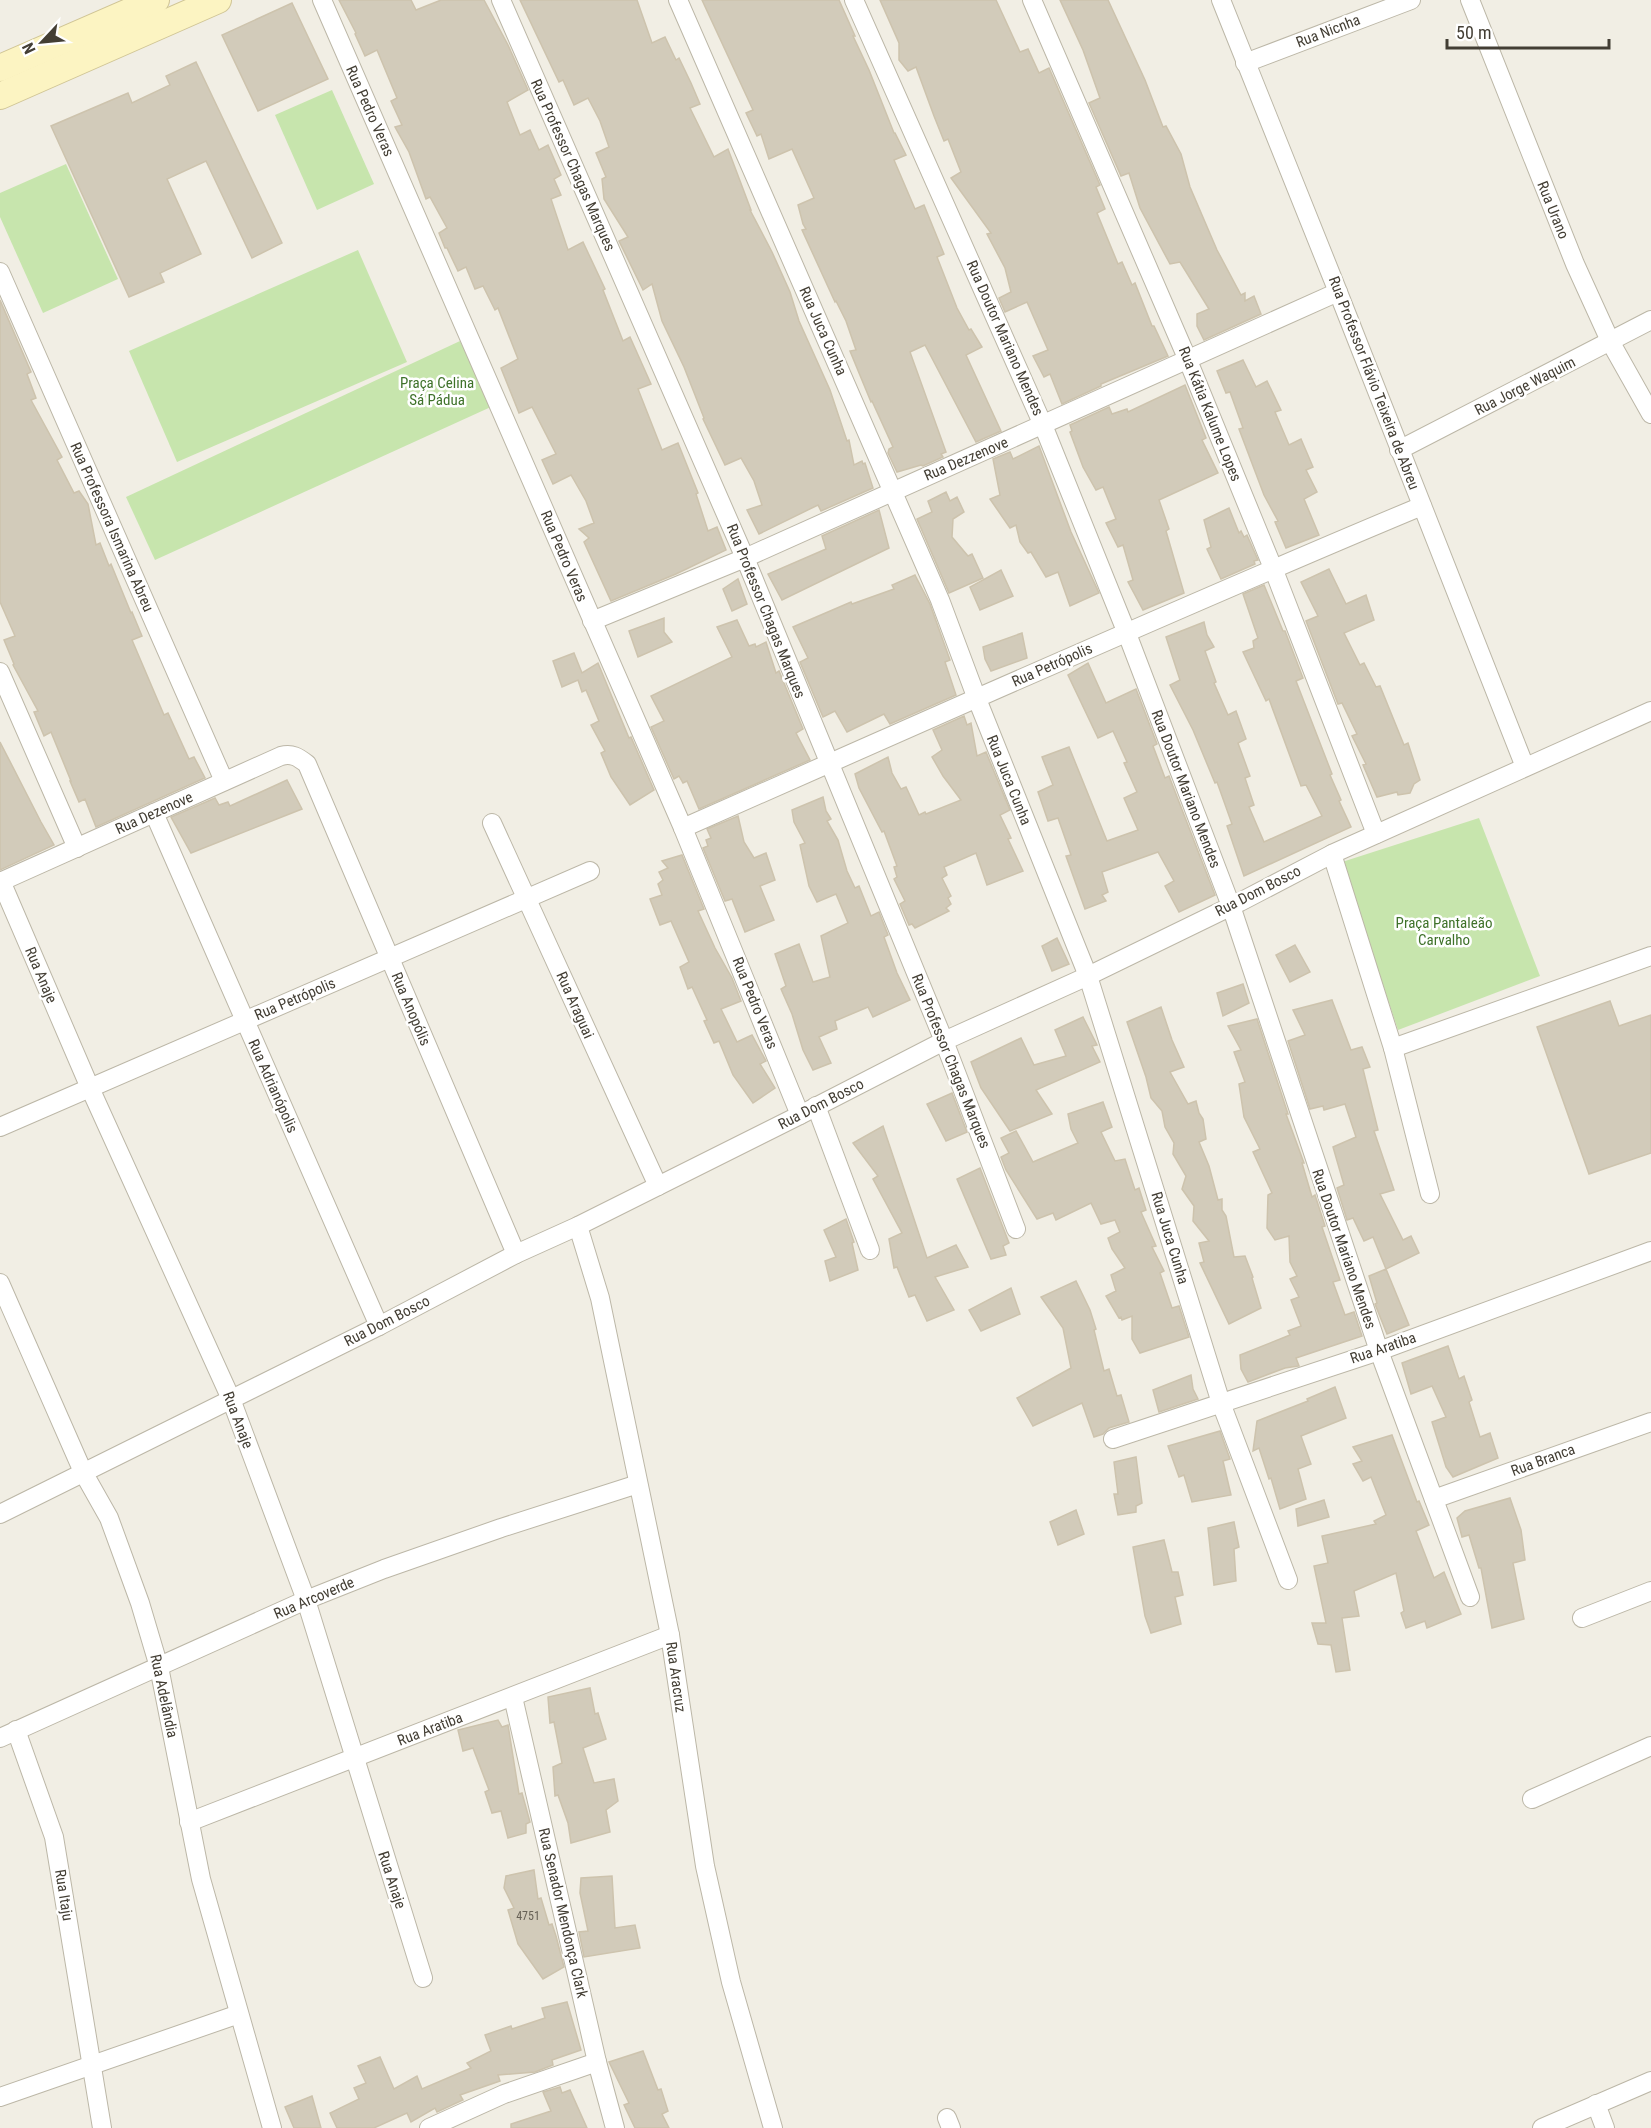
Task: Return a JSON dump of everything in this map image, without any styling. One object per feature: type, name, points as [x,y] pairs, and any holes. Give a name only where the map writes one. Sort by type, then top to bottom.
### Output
[{"type":"main road","points":[[0,96],[218,0]]},
{"type":"main road","points":[[2,63],[151,1]]},
{"type":"street","name":"Rua Pedro Veras","points":[[322,0],[592,621],[870,1250]]},
{"type":"street","name":"Rua Professor Chagas Marques","points":[[501,0],[745,558],[944,1041],[1016,1229]]},
{"type":"street","name":"Rua Juca Cunha","points":[[678,0],[940,600],[976,699],[1088,976],[1221,1403],[1288,1580]]},
{"type":"street","name":"Rua Doutor Mariano Mendes","points":[[854,0],[1044,425],[1126,631],[1231,906],[1379,1351],[1470,1597]]},
{"type":"street","name":"Rua Kátia Kalume Lopes","points":[[1032,0],[1187,358],[1273,568],[1376,834]]},
{"type":"street","name":"Rua Professor Flávio Teixeira de Abreu","points":[[1221,0],[1525,767]]},
{"type":"street","name":"Rua Nicnha","points":[[1245,63],[1411,0]]},
{"type":"street","name":"Rua Urano","points":[[1470,0],[1575,264],[1611,342],[1651,414]]},
{"type":"street","name":"Rua Professora Ismarina Abreu","points":[[0,272],[224,781]]},
{"type":"street","name":"Rua Dezzenove","points":[[592,621],[745,558],[1338,292]]},
{"type":"street","name":"Rua Jorge Waquim","points":[[1399,450],[1651,320]]},
{"type":"street","name":"Rua Petrópolis","points":[[683,828],[1126,631],[1422,506]]},
{"type":"street","points":[[0,672],[77,848]]},
{"type":"street","name":"Rua Dom Bosco","points":[[0,1514],[944,1041],[1088,976],[1332,854],[1651,711]]},
{"type":"street","name":"Rua Dezenove","points":[[0,881],[288,754],[300,758],[307,764]]},
{"type":"street","name":"Rua Anopólis","points":[[307,764],[516,1254]]},
{"type":"street","name":"Rua Adrianópolis","points":[[154,813],[379,1326]]},
{"type":"street","name":"Rua Araguai","points":[[492,823],[658,1186]]},
{"type":"street","points":[[1332,854],[1393,1048],[1430,1194]]},
{"type":"street","name":"Rua Petrópolis","points":[[0,1126],[590,871]]},
{"type":"street","name":"Rua Anaje","points":[[0,881],[90,1088],[231,1399],[306,1600],[423,1978]]},
{"type":"street","points":[[1393,1048],[1651,956]]},
{"type":"street","name":"Rua Aracruz","points":[[578,1226],[600,1298],[670,1635],[705,1866],[731,1982],[773,2128]]},
{"type":"street","name":"Rua Aratiba","points":[[1113,1439],[1379,1351],[1651,1251]]},
{"type":"street","name":"Rua Adelândia","points":[[0,1282],[5,1308],[83,1472],[109,1518],[140,1603],[159,1667],[201,1879],[272,2128]]},
{"type":"street","name":"Rua Branca","points":[[1434,1499],[1651,1422]]},
{"type":"street","name":"Rua Arcoverde","points":[[8,1734],[306,1600],[501,1528],[638,1484]]},
{"type":"street","points":[[1582,1618],[1651,1591]]},
{"type":"street","name":"Rua Aratiba","points":[[189,1822],[670,1635]]},
{"type":"street","name":"Rua Senador Mendonça Clark","points":[[513,1697],[597,2062],[615,2128]]},
{"type":"street","name":"Rua Itaju","points":[[8,1734],[54,1837],[91,2066]]},
{"type":"street","points":[[1532,1799],[1651,1746]]},
{"type":"street","points":[[0,2097],[239,2014]]},
{"type":"street","points":[[429,2128],[504,2094],[597,2062]]},
{"type":"street","points":[[91,2066],[102,2128]]},
{"type":"street","points":[[1542,2128],[1651,2081]]},
{"type":"street","points":[[1596,2104],[1605,2128]]},
{"type":"green space","points":[[332,90],[374,184],[317,210],[275,115]]},
{"type":"green space","points":[[66,164],[118,279],[43,313],[0,217],[0,193]]},
{"type":"green space","points":[[358,250],[407,362],[177,462],[129,351]]},
{"type":"green space","name":"Praça Celina Sá Pádua","points":[[460,341],[493,406],[155,560],[126,497]]},
{"type":"green space","name":"Praça Pantaleão Carvalho","points":[[1479,818],[1540,976],[1398,1030],[1342,862]]},
{"type":"building","points":[[339,0],[411,0],[416,10],[441,0],[484,0],[528,90],[507,102],[520,135],[530,130],[539,150],[548,145],[561,175],[554,179],[561,195],[551,199],[568,250],[583,242],[605,289],[603,290],[623,341],[630,337],[651,384],[638,389],[662,450],[678,443],[698,493],[696,494],[708,531],[717,527],[726,550],[611,601],[584,542],[589,538],[579,529],[594,523],[586,501],[571,475],[553,484],[542,460],[556,454],[532,407],[519,413],[501,368],[518,359],[498,308],[495,310],[483,286],[475,289],[466,267],[458,271],[445,248],[439,233],[447,228],[430,197],[426,199],[409,152],[395,127],[402,125],[391,101],[397,98],[377,50],[365,56]]},
{"type":"building","points":[[520,0],[637,0],[652,43],[665,37],[676,60],[679,58],[700,104],[690,108],[714,157],[728,149],[750,210],[790,292],[799,321],[830,390],[847,441],[849,440],[854,465],[862,461],[863,464],[865,463],[873,488],[821,511],[818,505],[759,534],[747,510],[762,505],[754,481],[741,458],[725,465],[662,321],[652,284],[643,290],[619,241],[628,237],[604,199],[602,179],[606,177],[596,153],[609,147],[600,121],[588,98],[574,105],[563,80],[559,82]]},
{"type":"building","points":[[702,0],[839,0],[894,133],[906,155],[894,160],[915,209],[924,205],[944,254],[937,257],[957,308],[982,347],[966,355],[1001,431],[976,442],[925,345],[910,352],[946,452],[941,454],[943,457],[923,466],[897,472],[888,453],[893,447],[850,351],[856,350],[846,321],[802,230],[806,229],[798,205],[814,198],[792,149],[769,159],[761,134],[757,136],[746,113],[753,110]]},
{"type":"building","points":[[880,0],[996,0],[1020,52],[1028,49],[1039,73],[1049,68],[1100,185],[1096,187],[1105,209],[1097,213],[1118,264],[1122,262],[1132,285],[1135,283],[1152,326],[1168,356],[1101,384],[1062,404],[1050,374],[1044,377],[1033,356],[1048,350],[1027,302],[1005,312],[999,298],[1011,292],[1005,268],[987,234],[991,233],[951,178],[961,172],[948,139],[944,141],[916,67],[908,71],[899,60],[899,43]]},
{"type":"building","points":[[1060,0],[1108,0],[1145,80],[1163,127],[1166,126],[1181,154],[1190,187],[1217,250],[1241,295],[1245,293],[1245,301],[1254,296],[1261,314],[1204,340],[1197,326],[1197,314],[1209,309],[1180,262],[1170,264],[1140,208],[1129,173],[1121,176],[1089,103],[1100,98],[1083,50]]},
{"type":"building","points":[[292,3],[328,79],[258,111],[222,35]]},
{"type":"building","points":[[196,62],[282,243],[252,258],[206,161],[167,179],[201,254],[160,273],[164,282],[129,297],[51,126],[128,93],[132,103],[170,85],[166,76]]},
{"type":"building","points":[[0,300],[31,372],[27,374],[36,398],[31,400],[62,457],[57,460],[74,493],[79,491],[88,504],[96,545],[100,543],[109,566],[111,564],[142,636],[132,640],[164,715],[168,713],[189,759],[194,757],[205,778],[96,827],[85,799],[79,802],[51,732],[44,736],[34,712],[38,711],[13,665],[4,640],[15,636],[0,602]]},
{"type":"building","points":[[1243,360],[1256,387],[1267,381],[1281,410],[1275,412],[1289,445],[1301,439],[1313,467],[1306,470],[1317,492],[1304,499],[1319,535],[1286,548],[1275,522],[1278,521],[1264,495],[1239,429],[1243,428],[1230,392],[1226,393],[1217,371]]},
{"type":"building","points":[[1185,385],[1206,438],[1202,440],[1218,473],[1159,500],[1169,529],[1166,531],[1184,593],[1143,610],[1128,582],[1133,580],[1123,545],[1118,547],[1106,523],[1116,519],[1103,487],[1096,490],[1083,467],[1070,432],[1072,431],[1070,425],[1109,407],[1112,414],[1127,409],[1128,412]]},
{"type":"building","points":[[1039,446],[1071,532],[1099,593],[1070,606],[1058,572],[1046,577],[1031,552],[1028,553],[1020,542],[1016,525],[1010,528],[990,499],[1000,495],[993,459],[1010,452],[1013,459]]},
{"type":"building","points":[[946,492],[950,501],[957,497],[964,512],[953,519],[952,537],[968,556],[972,554],[983,578],[949,593],[917,519],[932,512],[928,501]]},
{"type":"building","points":[[1229,508],[1239,533],[1241,531],[1244,537],[1247,535],[1258,560],[1254,561],[1255,564],[1221,579],[1207,549],[1211,547],[1204,520]]},
{"type":"building","points":[[879,510],[889,548],[782,600],[768,574],[826,549],[822,536]]},
{"type":"building","points":[[1329,569],[1346,604],[1366,595],[1374,620],[1344,633],[1360,665],[1364,663],[1376,687],[1380,686],[1404,745],[1408,743],[1420,780],[1414,784],[1410,793],[1398,795],[1397,792],[1377,797],[1363,765],[1366,764],[1352,736],[1357,734],[1342,703],[1338,704],[1306,621],[1318,616],[1301,582]]},
{"type":"building","points":[[1001,570],[1013,596],[980,610],[970,587]]},
{"type":"building","points":[[915,575],[930,604],[950,660],[945,662],[956,695],[890,724],[884,714],[847,732],[835,711],[823,717],[800,662],[808,658],[793,627],[851,602],[852,604],[894,589],[892,585]]},
{"type":"building","points":[[738,579],[747,604],[732,611],[723,589]]},
{"type":"building","points":[[1264,585],[1303,678],[1296,681],[1332,774],[1330,775],[1341,800],[1339,801],[1351,827],[1244,876],[1227,826],[1232,824],[1217,782],[1215,783],[1193,730],[1170,685],[1180,680],[1166,637],[1204,622],[1207,635],[1214,647],[1205,651],[1216,682],[1214,683],[1228,715],[1236,711],[1246,739],[1238,743],[1250,776],[1245,778],[1254,805],[1249,807],[1264,842],[1322,816],[1306,785],[1301,786],[1269,699],[1266,701],[1243,652],[1254,648],[1253,641],[1258,638],[1243,594]]},
{"type":"building","points":[[664,618],[664,632],[672,642],[638,657],[629,631]]},
{"type":"building","points":[[737,620],[749,646],[755,644],[756,647],[766,642],[776,673],[779,671],[803,729],[796,733],[810,760],[699,809],[687,781],[683,783],[679,776],[674,779],[651,727],[664,721],[651,696],[732,657],[717,627]]},
{"type":"building","points":[[1022,633],[1027,658],[991,671],[985,659],[983,647]]},
{"type":"building","points":[[574,653],[582,673],[598,663],[629,738],[631,737],[654,790],[630,805],[611,777],[601,753],[605,751],[591,725],[599,721],[586,690],[582,692],[578,680],[562,687],[553,661]]},
{"type":"building","points":[[1088,663],[1106,703],[1136,689],[1157,744],[1153,746],[1165,778],[1169,776],[1215,895],[1179,912],[1165,886],[1174,881],[1158,852],[1102,872],[1108,892],[1102,895],[1106,901],[1085,909],[1066,856],[1071,855],[1058,818],[1048,821],[1038,792],[1053,785],[1042,757],[1069,747],[1107,841],[1138,830],[1124,798],[1137,792],[1113,731],[1098,738],[1068,675]]},
{"type":"building","points":[[964,716],[967,725],[971,723],[977,756],[986,752],[1010,810],[1000,815],[1023,871],[987,885],[976,853],[944,867],[947,875],[942,878],[951,896],[948,898],[951,904],[946,908],[949,911],[915,928],[912,924],[909,925],[900,904],[905,901],[894,879],[897,877],[894,867],[897,866],[884,831],[882,832],[859,788],[855,774],[888,757],[892,773],[901,789],[906,787],[919,815],[961,800],[932,757],[942,750],[933,730]]},
{"type":"building","points":[[0,742],[54,845],[0,870]]},
{"type":"building","points":[[287,780],[302,809],[191,853],[171,817],[215,798],[219,805],[228,802],[230,806]]},
{"type":"building","points":[[823,797],[826,811],[831,819],[827,821],[838,840],[847,871],[855,888],[859,886],[871,916],[879,912],[888,935],[884,937],[910,1000],[873,1017],[868,1007],[835,1021],[837,1029],[819,1037],[831,1063],[813,1070],[803,1050],[792,1014],[781,989],[786,986],[775,954],[799,944],[813,982],[830,977],[821,936],[848,923],[836,894],[817,902],[809,886],[800,845],[805,843],[794,822],[792,810]]},
{"type":"building","points":[[738,816],[744,842],[754,858],[766,853],[775,880],[760,886],[774,920],[745,932],[732,899],[725,901],[703,848],[708,846],[706,840],[711,838],[707,829]]},
{"type":"building","points":[[682,855],[704,909],[698,911],[741,1001],[721,1009],[737,1042],[752,1035],[766,1061],[760,1064],[775,1088],[753,1103],[733,1075],[719,1041],[714,1043],[704,1021],[707,1020],[692,987],[688,989],[680,967],[689,962],[671,921],[660,925],[650,899],[662,895],[658,884],[663,880],[659,872],[668,868],[662,861]]},
{"type":"building","points":[[1057,938],[1069,964],[1052,971],[1042,946]]},
{"type":"building","points":[[1295,945],[1310,972],[1290,982],[1276,955]]},
{"type":"building","points":[[1243,984],[1249,1003],[1223,1016],[1217,993]]},
{"type":"building","points":[[1332,1000],[1351,1050],[1362,1047],[1370,1067],[1363,1069],[1378,1130],[1374,1131],[1394,1190],[1380,1194],[1403,1240],[1411,1236],[1419,1253],[1386,1269],[1373,1237],[1364,1241],[1353,1218],[1347,1220],[1337,1188],[1344,1185],[1333,1147],[1356,1137],[1345,1104],[1324,1110],[1323,1106],[1310,1109],[1288,1041],[1305,1035],[1293,1010]]},
{"type":"building","points":[[1610,1001],[1619,1026],[1651,1015],[1651,1153],[1589,1174],[1537,1027]]},
{"type":"building","points":[[1161,1007],[1184,1067],[1170,1072],[1188,1104],[1196,1101],[1203,1119],[1206,1139],[1199,1142],[1209,1166],[1218,1200],[1222,1199],[1222,1210],[1226,1216],[1234,1257],[1245,1256],[1261,1308],[1229,1324],[1200,1263],[1204,1262],[1199,1243],[1209,1241],[1193,1221],[1194,1206],[1182,1189],[1186,1176],[1173,1154],[1174,1143],[1165,1127],[1162,1111],[1151,1098],[1127,1022]]},
{"type":"building","points":[[1083,1017],[1097,1045],[1092,1046],[1100,1062],[1036,1090],[1052,1114],[1010,1131],[981,1088],[971,1062],[1021,1038],[1034,1065],[1066,1056],[1055,1030]]},
{"type":"building","points":[[1257,1019],[1288,1114],[1286,1114],[1304,1163],[1302,1163],[1312,1197],[1315,1195],[1325,1226],[1322,1227],[1340,1280],[1333,1282],[1345,1315],[1354,1312],[1362,1336],[1296,1358],[1299,1366],[1285,1368],[1248,1382],[1241,1369],[1240,1355],[1290,1335],[1288,1331],[1301,1326],[1291,1300],[1299,1297],[1290,1279],[1297,1276],[1290,1262],[1289,1236],[1275,1240],[1267,1228],[1268,1195],[1272,1193],[1253,1152],[1260,1149],[1244,1117],[1239,1084],[1245,1082],[1234,1052],[1241,1050],[1228,1026]]},
{"type":"building","points":[[952,1093],[967,1132],[946,1141],[927,1104]]},
{"type":"building","points":[[1103,1102],[1112,1127],[1101,1132],[1115,1161],[1125,1159],[1135,1190],[1139,1188],[1146,1210],[1141,1212],[1156,1246],[1152,1247],[1164,1271],[1160,1273],[1172,1308],[1179,1306],[1189,1337],[1140,1353],[1132,1339],[1132,1316],[1122,1320],[1121,1317],[1119,1318],[1106,1296],[1116,1291],[1111,1275],[1125,1268],[1112,1249],[1108,1238],[1120,1232],[1115,1220],[1101,1224],[1091,1203],[1056,1220],[1053,1213],[1037,1219],[1006,1170],[1001,1157],[1009,1153],[1001,1138],[1016,1131],[1033,1162],[1078,1143],[1071,1129],[1068,1114]]},
{"type":"building","points":[[883,1126],[927,1258],[956,1245],[968,1267],[935,1277],[954,1310],[927,1321],[915,1295],[909,1297],[897,1267],[894,1268],[889,1239],[902,1233],[873,1179],[878,1176],[853,1143]]},
{"type":"building","points":[[980,1168],[1009,1243],[1003,1246],[1006,1255],[991,1259],[957,1179]]},
{"type":"building","points":[[846,1219],[854,1242],[852,1243],[858,1270],[830,1281],[825,1261],[836,1257],[824,1230]]},
{"type":"building","points":[[1386,1269],[1409,1325],[1387,1334],[1375,1304],[1377,1303],[1369,1276]]},
{"type":"building","points":[[1076,1281],[1096,1329],[1094,1330],[1104,1371],[1109,1369],[1117,1396],[1121,1395],[1129,1422],[1109,1428],[1103,1434],[1094,1437],[1082,1403],[1033,1426],[1017,1398],[1071,1368],[1063,1328],[1041,1297]]},
{"type":"building","points":[[1011,1288],[1020,1314],[981,1331],[969,1310]]},
{"type":"building","points":[[1448,1346],[1459,1379],[1464,1376],[1480,1437],[1490,1433],[1498,1458],[1453,1477],[1446,1467],[1432,1422],[1446,1417],[1432,1386],[1411,1394],[1402,1363]]},
{"type":"building","points":[[1191,1375],[1193,1389],[1198,1399],[1159,1412],[1153,1390]]},
{"type":"building","points":[[1335,1387],[1346,1418],[1301,1436],[1311,1464],[1298,1469],[1306,1499],[1280,1509],[1259,1448],[1253,1451],[1257,1421],[1308,1401],[1307,1399]]},
{"type":"building","points":[[1220,1431],[1230,1459],[1223,1461],[1231,1495],[1192,1502],[1184,1475],[1179,1477],[1168,1446]]},
{"type":"building","points":[[1392,1435],[1417,1502],[1419,1501],[1429,1525],[1416,1531],[1434,1578],[1444,1572],[1461,1614],[1427,1628],[1425,1621],[1406,1628],[1401,1613],[1404,1611],[1396,1573],[1354,1591],[1359,1616],[1342,1618],[1350,1670],[1336,1672],[1331,1645],[1318,1644],[1312,1623],[1326,1623],[1314,1566],[1328,1563],[1322,1536],[1376,1524],[1374,1521],[1386,1515],[1371,1477],[1363,1481],[1353,1464],[1362,1461],[1353,1447]]},
{"type":"building","points":[[1136,1457],[1142,1503],[1136,1506],[1136,1512],[1118,1515],[1114,1494],[1118,1494],[1114,1462]]},
{"type":"building","points":[[1510,1498],[1521,1530],[1525,1560],[1513,1563],[1524,1619],[1492,1628],[1481,1568],[1479,1568],[1469,1535],[1462,1537],[1457,1518],[1465,1511]]},
{"type":"building","points":[[1324,1500],[1329,1517],[1298,1526],[1296,1509]]},
{"type":"building","points":[[1076,1510],[1084,1534],[1058,1545],[1050,1522]]},
{"type":"building","points":[[1234,1522],[1239,1547],[1234,1549],[1236,1581],[1214,1585],[1208,1528]]},
{"type":"building","points":[[1164,1540],[1172,1572],[1178,1572],[1183,1595],[1175,1597],[1181,1624],[1151,1633],[1145,1616],[1133,1547]]},
{"type":"building","points":[[590,1688],[595,1714],[598,1713],[606,1739],[583,1748],[594,1783],[614,1779],[618,1801],[606,1810],[610,1832],[571,1843],[568,1823],[558,1795],[555,1796],[553,1767],[562,1763],[554,1722],[550,1723],[548,1697]]},
{"type":"building","points":[[498,1720],[502,1727],[508,1725],[519,1794],[522,1793],[530,1822],[526,1824],[526,1833],[508,1838],[501,1811],[492,1813],[485,1792],[489,1790],[473,1748],[463,1751],[458,1730]]},
{"type":"building","points":[[534,1870],[538,1899],[541,1898],[549,1925],[552,1924],[564,1967],[543,1979],[518,1944],[508,1910],[514,1908],[504,1888],[506,1876]]},
{"type":"building","points":[[612,1876],[615,1928],[635,1925],[640,1948],[584,1957],[579,1932],[588,1931],[580,1893],[581,1878]]},
{"type":"building","points":[[567,2002],[581,2050],[552,2060],[553,2065],[535,2072],[498,2075],[500,2081],[460,2095],[463,2100],[437,2112],[435,2108],[411,2122],[407,2113],[374,2128],[337,2128],[330,2113],[359,2099],[354,2088],[366,2083],[358,2066],[380,2057],[394,2089],[417,2076],[422,2089],[471,2068],[467,2063],[491,2051],[485,2035],[545,2018],[542,2008]]},
{"type":"building","points":[[643,2051],[658,2090],[661,2089],[668,2111],[662,2114],[669,2128],[635,2128],[624,2105],[629,2103],[609,2062]]},
{"type":"building","points":[[560,2087],[562,2093],[570,2090],[587,2128],[511,2128],[511,2124],[551,2111],[543,2092]]},
{"type":"building","points":[[312,2096],[321,2128],[294,2128],[285,2107]]}]
